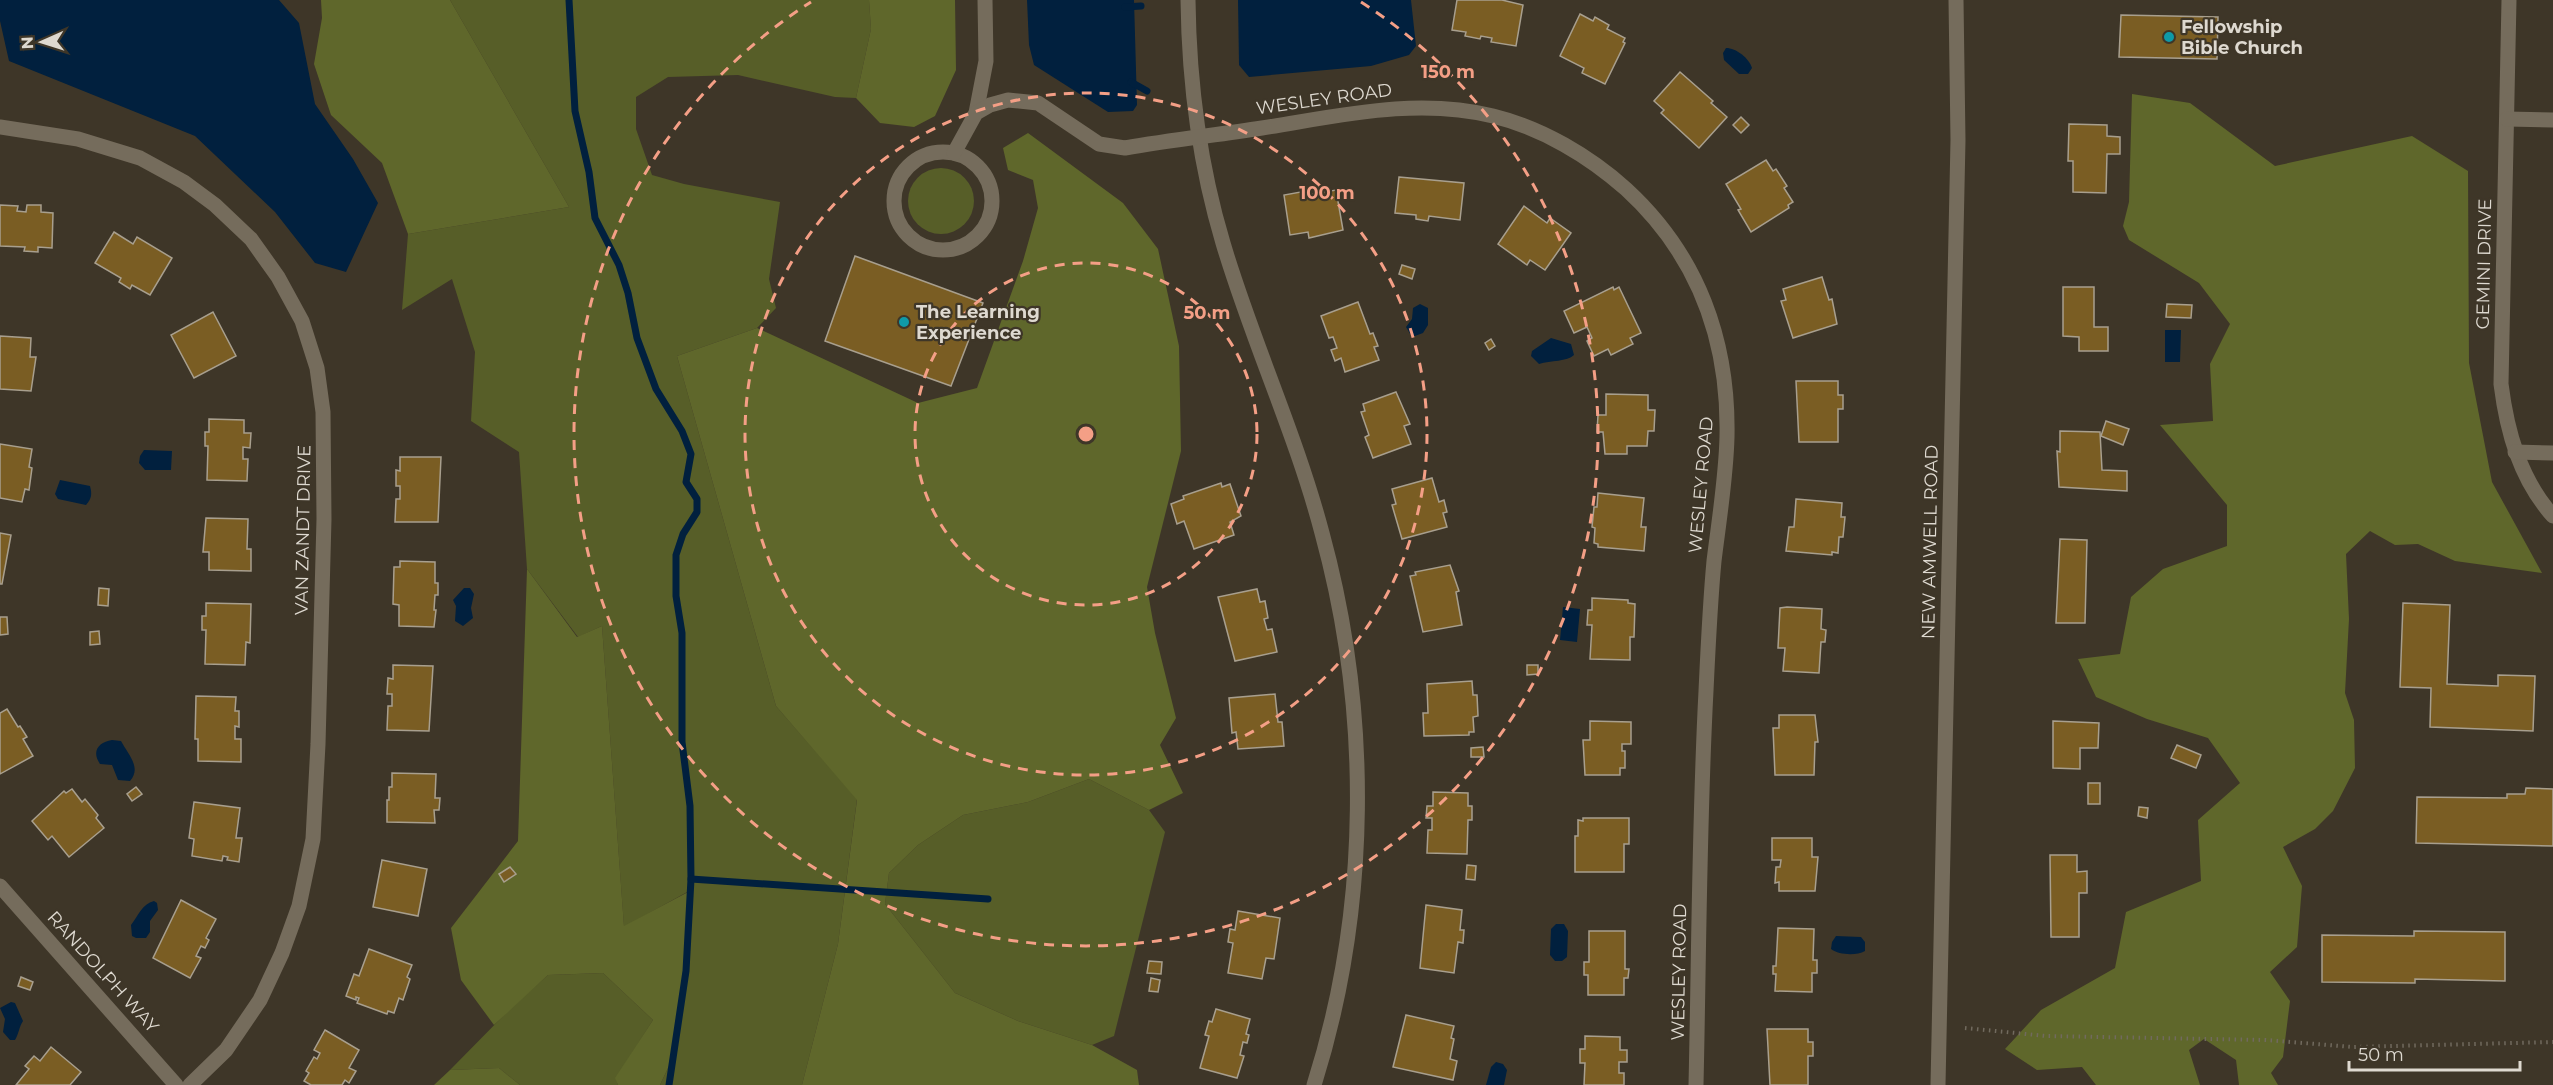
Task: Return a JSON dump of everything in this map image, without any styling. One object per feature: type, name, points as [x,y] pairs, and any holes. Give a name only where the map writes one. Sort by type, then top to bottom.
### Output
[{"type":"street","points":[[954,153],[976,113],[986,62],[985,0]]},
{"type":"street","points":[[1188,0],[1188,54],[1198,135],[1208,188],[1223,244],[1322,532],[1339,600],[1349,666],[1356,741],[1356,840],[1352,906],[1342,976],[1326,1048],[1314,1085]]},
{"type":"street","name":"NEW AMWELL ROAD","points":[[1938,1085],[1958,140],[1956,0]]},
{"type":"street","name":"GEMINI DRIVE","points":[[2509,0],[2501,384],[2506,423],[2515,452],[2531,485],[2553,516]]},
{"type":"street","name":"WESLEY ROAD","points":[[976,113],[990,105],[1008,100],[1038,103],[1099,144],[1125,148],[1198,135],[1242,131],[1389,108],[1446,108],[1495,116],[1542,133],[1581,154],[1616,180],[1655,218],[1676,244],[1699,285],[1715,338],[1726,389],[1727,440],[1709,617],[1704,716],[1696,1085]]},
{"type":"street","points":[[2507,119],[2553,120]]},
{"type":"street","name":"VAN ZANDT DRIVE","points":[[0,127],[25,129],[78,139],[140,158],[184,182],[215,206],[250,239],[278,277],[302,321],[317,368],[323,412],[324,519],[314,839],[299,906],[282,953],[260,1000],[226,1050],[190,1085]]},
{"type":"street","points":[[944,151],[954,153],[974,163],[985,175],[991,191],[992,207],[987,223],[977,237],[964,246],[948,250],[931,249],[916,243],[904,232],[896,217],[893,201],[896,184],[915,160],[928,154],[944,151]]},
{"type":"street","points":[[2515,452],[2553,453]]},
{"type":"street","name":"RANDOLPH WAY","points":[[0,886],[176,1085]]},
{"type":"path","points":[[1965,1028],[2046,1036],[2266,1040],[2353,1047],[2553,1042]]},
{"type":"green space","points":[[321,0],[450,0],[569,207],[408,234],[382,163],[331,115],[314,64],[322,18]]},
{"type":"green space","points":[[450,0],[869,0],[871,29],[856,98],[835,97],[738,75],[668,77],[636,97],[636,129],[652,175],[684,184],[780,202],[769,279],[776,308],[757,328],[677,356],[776,706],[857,799],[838,944],[802,1085],[660,1085],[676,1051],[689,891],[624,927],[602,626],[578,637],[527,569],[519,452],[471,421],[475,352],[452,279],[402,310],[408,234],[569,207]]},
{"type":"green space","points":[[869,0],[955,0],[956,70],[935,116],[914,127],[880,123],[856,98],[871,29]]},
{"type":"green space","points":[[2132,94],[2190,103],[2275,166],[2412,136],[2468,171],[2469,363],[2492,482],[2542,573],[2455,561],[2418,544],[2395,545],[2370,531],[2346,554],[2349,619],[2345,693],[2354,720],[2355,768],[2333,811],[2315,829],[2283,847],[2302,886],[2297,947],[2270,972],[2290,1001],[2283,1057],[2271,1073],[2278,1085],[2239,1085],[2236,1060],[2204,1039],[2189,1050],[2200,1085],[2096,1085],[2082,1067],[2037,1070],[2005,1049],[2041,1010],[2115,968],[2126,912],[2201,881],[2198,820],[2240,783],[2208,738],[2147,719],[2096,697],[2078,659],[2120,654],[2131,597],[2163,569],[2227,546],[2227,505],[2160,425],[2213,421],[2210,364],[2230,324],[2199,283],[2129,240],[2123,226],[2129,202]]},
{"type":"green space","points":[[1028,133],[1123,203],[1158,249],[1179,346],[1181,451],[1147,587],[1155,633],[1176,718],[1160,745],[1183,793],[1149,810],[1089,779],[1028,802],[963,815],[918,845],[889,873],[885,904],[955,993],[1018,1021],[1092,1045],[1137,1070],[1139,1085],[802,1085],[838,944],[857,800],[776,706],[677,356],[757,328],[918,403],[977,388],[1023,261],[1038,208],[1033,180],[1008,170],[1003,148]]},
{"type":"green space","points":[[941,168],[954,171],[964,178],[971,188],[974,201],[971,214],[964,224],[954,231],[941,234],[928,231],[918,224],[911,214],[908,201],[911,188],[918,178],[928,171]]},
{"type":"green space","points":[[527,569],[577,637],[602,626],[624,926],[690,891],[676,1051],[660,1085],[618,1085],[615,1078],[653,1020],[603,973],[548,975],[494,1025],[461,980],[451,928],[518,841]]},
{"type":"green space","points":[[1089,779],[1149,810],[1165,832],[1114,1036],[1092,1045],[1018,1021],[955,993],[885,904],[889,873],[918,845],[963,815],[1028,802]]},
{"type":"green space","points":[[603,973],[653,1020],[616,1078],[618,1085],[520,1085],[499,1068],[450,1070],[512,1007],[548,975]]},
{"type":"green space","points":[[499,1068],[520,1085],[434,1085],[450,1070]]},
{"type":"water","points":[[0,0],[279,0],[299,23],[315,104],[353,159],[378,203],[346,272],[315,263],[275,212],[195,136],[9,61],[0,21]]},
{"type":"water","points":[[1027,0],[1134,0],[1137,105],[1133,111],[1108,112],[1034,65],[1029,45]]},
{"type":"water","points":[[1238,0],[1411,0],[1416,46],[1409,55],[1371,66],[1249,77],[1239,65]]},
{"type":"water","points":[[1726,48],[1745,57],[1752,68],[1748,74],[1739,74],[1724,60],[1723,53]]},
{"type":"water","points":[[1420,304],[1428,308],[1428,325],[1423,333],[1412,337],[1406,327],[1412,319],[1413,308]]},
{"type":"water","points":[[2165,330],[2181,330],[2180,362],[2165,362]]},
{"type":"water","points":[[1551,338],[1571,344],[1574,355],[1567,359],[1539,364],[1531,356],[1532,351]]},
{"type":"water","points":[[144,450],[172,451],[171,470],[145,470],[139,463]]},
{"type":"water","points":[[60,480],[90,486],[91,496],[86,505],[58,499],[55,494]]},
{"type":"water","points":[[464,588],[470,588],[474,594],[471,608],[473,618],[463,626],[455,621],[456,606],[453,600]]},
{"type":"water","points":[[1563,607],[1580,609],[1577,642],[1560,640]]},
{"type":"water","points":[[112,740],[121,741],[133,761],[135,771],[130,781],[118,780],[112,765],[100,764],[97,759],[96,751],[100,745]]},
{"type":"water","points":[[154,901],[157,903],[158,910],[150,921],[150,932],[146,938],[132,936],[131,925],[143,908]]},
{"type":"water","points":[[1556,924],[1564,924],[1568,931],[1567,957],[1562,961],[1555,961],[1550,955],[1551,929]]},
{"type":"water","points":[[1836,936],[1861,937],[1865,942],[1865,951],[1843,954],[1834,951],[1831,949]]},
{"type":"water","points":[[11,1002],[15,1003],[23,1021],[15,1040],[10,1040],[3,1032],[5,1019],[0,1008]]},
{"type":"water","points":[[1496,1062],[1503,1064],[1507,1070],[1504,1085],[1486,1085],[1491,1067]]},
{"type":"building","points":[[1457,0],[1502,0],[1523,5],[1516,46],[1491,42],[1492,38],[1481,36],[1480,39],[1465,36],[1466,32],[1452,30]]},
{"type":"building","points":[[1580,14],[1593,21],[1595,17],[1609,25],[1607,29],[1625,38],[1623,42],[1625,43],[1605,84],[1582,73],[1584,68],[1560,56]]},
{"type":"building","name":"Fellowship Bible Church","points":[[2121,15],[2218,17],[2217,59],[2119,57]]},
{"type":"building","points":[[1680,72],[1713,101],[1711,103],[1727,117],[1699,148],[1661,113],[1664,110],[1654,101]]},
{"type":"building","points":[[1741,117],[1749,125],[1741,133],[1733,125]]},
{"type":"building","points":[[2069,124],[2107,125],[2107,136],[2120,137],[2120,154],[2107,154],[2106,193],[2073,192],[2073,161],[2068,161]]},
{"type":"building","points":[[1766,160],[1773,171],[1776,169],[1787,186],[1784,188],[1793,202],[1788,205],[1789,208],[1751,232],[1726,184]]},
{"type":"building","points":[[1399,177],[1464,183],[1460,220],[1429,216],[1428,221],[1416,219],[1416,215],[1395,213]]},
{"type":"building","points":[[1336,190],[1343,230],[1309,238],[1308,232],[1290,235],[1284,195],[1306,191],[1307,195]]},
{"type":"building","points":[[0,205],[18,206],[17,211],[26,212],[27,205],[41,205],[41,212],[53,213],[52,248],[38,247],[38,252],[24,251],[25,247],[0,246]]},
{"type":"building","points":[[1524,206],[1547,223],[1550,218],[1571,233],[1545,270],[1530,260],[1527,265],[1498,244]]},
{"type":"building","points":[[114,232],[133,244],[137,237],[172,258],[150,295],[132,285],[130,289],[119,282],[121,278],[95,263]]},
{"type":"building","name":"The Learning Experience","points":[[855,256],[983,303],[951,386],[825,341]]},
{"type":"building","points":[[1402,265],[1415,269],[1412,279],[1399,274]]},
{"type":"building","points":[[1822,277],[1829,300],[1832,299],[1837,324],[1793,338],[1781,301],[1786,300],[1783,289]]},
{"type":"building","points":[[1613,287],[1614,290],[1619,287],[1641,333],[1630,338],[1633,344],[1611,355],[1608,349],[1594,356],[1587,341],[1592,338],[1587,327],[1574,333],[1564,311]]},
{"type":"building","points":[[2063,287],[2094,287],[2094,327],[2108,327],[2108,351],[2079,351],[2079,337],[2063,336]]},
{"type":"building","points":[[1358,302],[1370,334],[1373,333],[1378,346],[1374,347],[1379,360],[1345,372],[1341,358],[1335,361],[1331,350],[1337,348],[1333,337],[1329,338],[1321,316]]},
{"type":"building","points":[[2167,304],[2192,305],[2191,318],[2166,317]]},
{"type":"building","points":[[213,312],[236,356],[194,378],[171,335]]},
{"type":"building","points":[[0,336],[31,338],[30,357],[36,357],[31,391],[0,389]]},
{"type":"building","points":[[1491,339],[1495,346],[1489,350],[1485,343]]},
{"type":"building","points":[[1796,381],[1838,381],[1838,395],[1843,395],[1843,409],[1838,409],[1838,442],[1799,442]]},
{"type":"building","points":[[1396,392],[1410,424],[1404,426],[1411,444],[1373,458],[1365,437],[1369,435],[1361,412],[1365,411],[1363,404]]},
{"type":"building","points":[[1606,394],[1648,395],[1648,410],[1655,410],[1654,431],[1648,431],[1647,446],[1627,446],[1627,454],[1605,454],[1603,432],[1597,432],[1598,415],[1606,415]]},
{"type":"building","points":[[209,419],[244,420],[244,433],[251,433],[250,448],[243,447],[243,459],[248,459],[247,481],[207,480],[208,446],[205,446],[205,432],[209,432]]},
{"type":"building","points":[[2106,421],[2129,429],[2123,445],[2101,436]]},
{"type":"building","points":[[2060,431],[2100,432],[2102,470],[2127,471],[2127,491],[2059,487],[2057,451],[2060,452]]},
{"type":"building","points":[[0,444],[32,449],[29,490],[25,489],[22,502],[0,498]]},
{"type":"building","points":[[400,457],[441,457],[438,522],[395,522],[396,499],[400,499],[400,486],[396,486],[396,470],[400,471]]},
{"type":"building","points":[[1432,478],[1439,502],[1444,500],[1447,512],[1443,513],[1447,527],[1402,539],[1392,505],[1396,504],[1392,489]]},
{"type":"building","points":[[1221,483],[1222,487],[1230,484],[1241,516],[1230,522],[1234,535],[1194,549],[1184,521],[1177,524],[1171,504],[1184,499],[1183,496]]},
{"type":"building","points":[[1598,493],[1644,498],[1641,527],[1646,527],[1644,551],[1598,547],[1598,544],[1594,543],[1595,528],[1592,527]]},
{"type":"building","points":[[1796,499],[1842,503],[1841,517],[1845,517],[1843,537],[1839,537],[1838,553],[1832,552],[1832,555],[1786,551],[1789,527],[1794,527]]},
{"type":"building","points":[[206,518],[248,519],[247,549],[251,549],[251,571],[209,570],[209,552],[203,552]]},
{"type":"building","points":[[0,533],[11,535],[2,584],[0,584]]},
{"type":"building","points":[[2060,539],[2087,540],[2085,623],[2056,623]]},
{"type":"building","points":[[400,561],[435,562],[435,583],[438,583],[438,595],[435,595],[434,627],[399,626],[399,605],[393,604],[394,567],[400,567]]},
{"type":"building","points":[[1450,565],[1459,591],[1456,592],[1462,625],[1423,632],[1410,576],[1416,575],[1415,572]]},
{"type":"building","points":[[99,588],[109,589],[108,606],[98,605]]},
{"type":"building","points":[[1257,589],[1260,602],[1265,601],[1268,618],[1264,619],[1267,630],[1272,629],[1277,652],[1235,661],[1218,597]]},
{"type":"building","points":[[1592,598],[1628,600],[1628,603],[1635,604],[1634,637],[1630,637],[1630,660],[1590,659],[1592,625],[1587,625],[1588,610],[1592,610]]},
{"type":"building","points":[[206,603],[251,604],[250,643],[246,642],[245,665],[205,664],[206,630],[202,630],[202,616],[206,616]]},
{"type":"building","points":[[2403,603],[2450,605],[2447,684],[2498,686],[2498,675],[2535,676],[2533,731],[2430,727],[2431,688],[2400,687]]},
{"type":"building","points":[[1780,608],[1822,609],[1821,629],[1826,630],[1825,642],[1821,642],[1819,673],[1783,671],[1785,648],[1778,648]]},
{"type":"building","points":[[0,617],[7,617],[8,634],[0,635]]},
{"type":"building","points":[[99,631],[100,644],[90,645],[90,632]]},
{"type":"building","points":[[393,665],[433,666],[429,731],[387,730],[388,706],[392,706],[392,694],[387,694],[388,678],[393,679]]},
{"type":"building","points":[[1527,665],[1538,665],[1538,674],[1527,675]]},
{"type":"building","points":[[1472,681],[1473,695],[1477,695],[1478,716],[1473,717],[1474,732],[1469,732],[1469,735],[1424,736],[1423,713],[1428,713],[1427,684]]},
{"type":"building","points":[[1275,694],[1278,722],[1282,722],[1284,746],[1238,749],[1236,732],[1232,733],[1229,698]]},
{"type":"building","points":[[196,696],[236,697],[235,711],[239,711],[239,727],[235,726],[235,739],[241,739],[241,762],[198,761],[198,739],[195,739]]},
{"type":"building","points":[[7,709],[27,737],[23,739],[33,756],[0,774],[0,713]]},
{"type":"building","points":[[1779,715],[1815,715],[1818,742],[1815,742],[1814,775],[1775,775],[1773,728],[1779,728]]},
{"type":"building","points":[[1590,721],[1631,722],[1631,744],[1622,744],[1622,751],[1625,751],[1625,768],[1620,768],[1620,775],[1585,775],[1583,740],[1590,740]]},
{"type":"building","points":[[2053,721],[2099,723],[2098,748],[2080,748],[2080,769],[2053,768]]},
{"type":"building","points":[[2177,745],[2201,755],[2196,768],[2171,758]]},
{"type":"building","points":[[1483,747],[1484,757],[1471,757],[1471,748]]},
{"type":"building","points":[[392,773],[436,774],[435,798],[440,798],[439,810],[434,810],[435,823],[387,822],[387,800],[389,800],[389,787],[392,787]]},
{"type":"building","points":[[2088,783],[2100,783],[2100,804],[2088,804]]},
{"type":"building","points":[[136,787],[142,794],[132,801],[127,794]]},
{"type":"building","points":[[2526,788],[2553,789],[2553,846],[2416,843],[2417,797],[2507,798],[2507,794],[2525,794]]},
{"type":"building","points":[[72,789],[82,802],[85,799],[98,815],[96,818],[104,828],[69,857],[52,836],[48,840],[32,821],[64,791],[66,793]]},
{"type":"building","points":[[1433,792],[1468,793],[1468,806],[1472,806],[1472,820],[1468,820],[1467,854],[1427,853],[1428,830],[1432,830],[1432,818],[1426,818],[1427,806],[1433,806]]},
{"type":"building","points":[[194,802],[240,808],[236,838],[242,838],[239,862],[227,860],[228,857],[223,856],[222,861],[192,856],[194,839],[189,838]]},
{"type":"building","points":[[2139,807],[2148,808],[2147,818],[2138,816]]},
{"type":"building","points":[[1583,818],[1629,818],[1629,844],[1624,844],[1624,872],[1575,872],[1575,836],[1578,836],[1578,820],[1583,821]]},
{"type":"building","points":[[1772,838],[1812,838],[1812,857],[1818,857],[1815,891],[1779,891],[1779,882],[1775,883],[1776,867],[1780,867],[1781,860],[1772,860]]},
{"type":"building","points":[[2050,855],[2077,855],[2077,872],[2087,871],[2087,893],[2079,893],[2079,937],[2051,937]]},
{"type":"building","points":[[382,860],[427,869],[418,916],[373,907]]},
{"type":"building","points":[[1467,865],[1476,866],[1475,880],[1466,879]]},
{"type":"building","points":[[510,867],[516,874],[504,882],[499,874]]},
{"type":"building","points":[[181,900],[216,919],[206,938],[209,940],[205,948],[201,946],[196,956],[201,958],[190,978],[153,958]]},
{"type":"building","points":[[1426,905],[1462,910],[1460,930],[1464,930],[1463,943],[1458,942],[1454,973],[1420,968]]},
{"type":"building","points":[[1238,911],[1280,918],[1274,959],[1266,958],[1262,979],[1228,973],[1233,943],[1228,942],[1230,929],[1235,930]]},
{"type":"building","points":[[1778,928],[1814,929],[1813,960],[1817,960],[1817,973],[1812,973],[1812,992],[1775,991],[1776,974],[1773,974],[1773,966],[1776,966]]},
{"type":"building","points":[[1589,931],[1625,931],[1625,969],[1629,969],[1628,978],[1624,978],[1624,995],[1588,995],[1588,975],[1584,975],[1584,962],[1589,962]]},
{"type":"building","points":[[2414,931],[2505,932],[2505,981],[2415,979],[2415,983],[2322,982],[2322,935],[2414,936]]},
{"type":"building","points":[[369,949],[412,965],[407,977],[410,979],[403,1000],[399,998],[394,1013],[388,1011],[387,1014],[357,1003],[359,998],[356,997],[356,1000],[346,996],[354,974],[359,976]]},
{"type":"building","points":[[1149,961],[1162,962],[1161,974],[1147,973]]},
{"type":"building","points":[[21,977],[33,982],[30,990],[18,986]]},
{"type":"building","points":[[1151,978],[1160,980],[1158,992],[1149,991]]},
{"type":"building","points":[[1216,1009],[1250,1019],[1246,1034],[1249,1035],[1247,1043],[1243,1042],[1240,1055],[1244,1056],[1237,1078],[1200,1068],[1209,1036],[1205,1035]]},
{"type":"building","points":[[1406,1015],[1454,1026],[1450,1059],[1457,1061],[1453,1080],[1393,1067]]},
{"type":"building","points":[[1767,1029],[1808,1029],[1808,1042],[1813,1042],[1813,1056],[1808,1056],[1808,1085],[1770,1085]]},
{"type":"building","points":[[325,1030],[359,1050],[349,1068],[356,1071],[349,1083],[345,1080],[342,1085],[311,1085],[304,1081],[309,1073],[306,1071],[314,1057],[317,1059],[320,1053],[314,1050]]},
{"type":"building","points":[[1585,1036],[1620,1037],[1620,1050],[1627,1050],[1627,1062],[1619,1062],[1619,1073],[1624,1073],[1624,1085],[1584,1085],[1585,1063],[1580,1063],[1580,1049],[1585,1049]]},
{"type":"building","points":[[51,1047],[81,1072],[70,1085],[16,1085],[29,1069],[25,1066],[34,1056],[40,1061]]},
{"type":"waterway","points":[[569,0],[575,111],[589,172],[595,218],[619,265],[628,293],[637,338],[656,389],[682,431],[691,454],[686,482],[697,499],[697,512],[683,534],[676,555],[676,596],[682,633],[682,742],[690,806],[691,879],[686,971],[669,1085]]},
{"type":"waterway","points":[[1125,7],[1141,6]]},
{"type":"waterway","points":[[1131,82],[1147,91]]},
{"type":"waterway","points":[[691,879],[988,899]]},
{"type":"place","name":"Fellowship Bible Church","points":[[2169,37]]},
{"type":"place","name":"The Learning Experience","points":[[904,322]]}]
